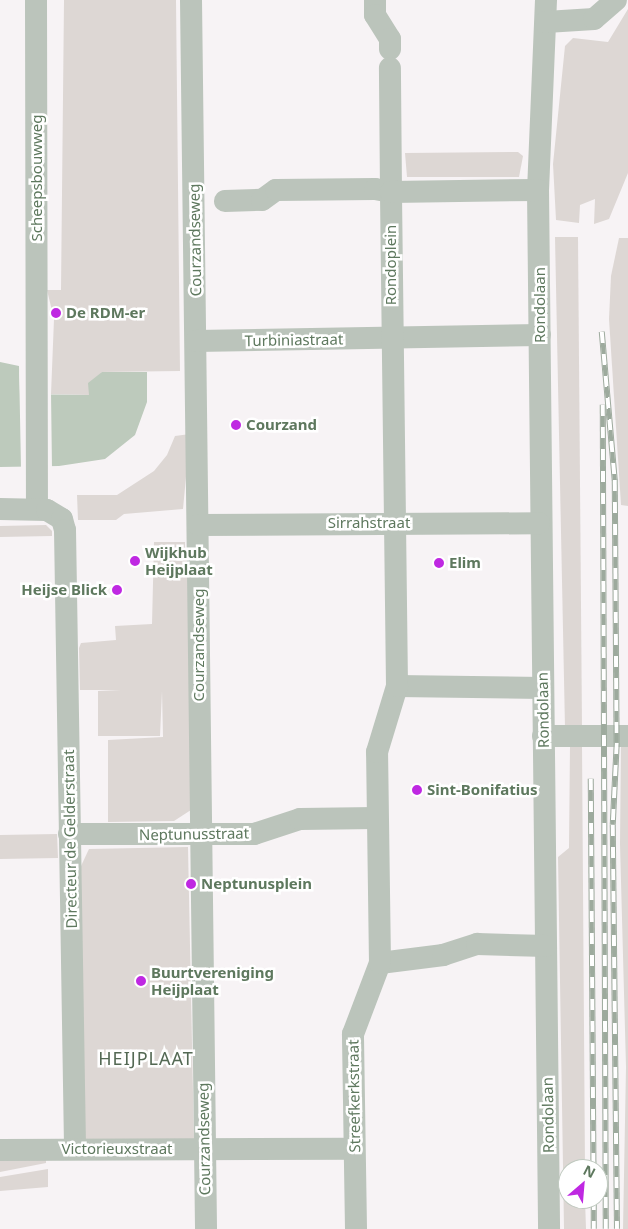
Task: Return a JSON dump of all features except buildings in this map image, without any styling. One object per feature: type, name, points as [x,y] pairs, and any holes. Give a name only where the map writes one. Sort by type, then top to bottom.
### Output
[{"type":"street","name":"Scheepsbouwweg","points":[[36,0],[37,508]]},
{"type":"street","name":"Courzandseweg","points":[[191,0],[199,525],[198,732],[202,835],[199,884],[206,1229]]},
{"type":"street","name":"Rondoplein","points":[[375,0],[375,15],[390,39],[394,522]]},
{"type":"street","points":[[546,11],[594,19],[616,0]]},
{"type":"street","name":"Rondolaan","points":[[546,11],[538,190],[540,336],[539,523],[549,1229]]},
{"type":"street","points":[[225,201],[262,200],[276,190],[375,188],[391,192],[538,190]]},
{"type":"street","points":[[392,338],[540,336]]},
{"type":"street","name":"Turbiniastraat","points":[[196,341],[392,338]]},
{"type":"street","points":[[0,509],[37,508]]},
{"type":"street","name":"Directeur de Gelderstraat","points":[[37,508],[56,513],[62,519],[65,530],[75,1149]]},
{"type":"street","name":"Sirrahstraat","points":[[199,525],[394,522],[539,523]]},
{"type":"street","name":"Streefkerkstraat","points":[[356,1229],[354,1028],[380,963],[376,818],[377,752],[398,686],[394,522]]},
{"type":"street","points":[[398,686],[542,688]]},
{"type":"street","points":[[543,736],[628,736]]},
{"type":"street","name":"Neptunusstraat","points":[[69,834],[254,834],[300,819],[376,818]]},
{"type":"street","points":[[380,963],[437,956],[478,944],[546,946]]},
{"type":"street","name":"Victorieuxstraat","points":[[0,1150],[354,1149]]},
{"type":"shaded area","points":[[64,0],[176,0],[180,371],[102,372],[89,395],[51,394],[54,319],[47,290],[61,290]]},
{"type":"shaded area","points":[[628,9],[628,173],[609,219],[594,224],[595,199],[580,205],[579,223],[556,220],[553,164],[565,46],[573,38],[608,42]]},
{"type":"shaded area","points":[[518,152],[523,156],[519,177],[407,177],[405,153]]},
{"type":"shaded area","points":[[555,237],[578,237],[582,727],[565,728]]},
{"type":"shaded area","points":[[619,238],[628,238],[628,506],[621,505],[609,319],[611,276]]},
{"type":"shaded area","points":[[0,362],[19,366],[20,394],[89,395],[88,383],[102,372],[147,372],[147,402],[135,435],[105,459],[59,466],[0,467]]},
{"type":"shaded area","points":[[190,434],[183,509],[124,514],[116,520],[78,520],[77,495],[117,495],[154,471],[167,455],[175,436]]},
{"type":"shaded area","points":[[46,525],[52,531],[52,536],[0,537],[0,526]]},
{"type":"shaded area","points":[[154,542],[185,542],[185,552],[192,553],[194,808],[174,821],[108,822],[108,740],[163,737],[162,691],[160,736],[98,736],[98,691],[121,690],[80,690],[79,648],[81,643],[116,640],[115,626],[152,624]]},
{"type":"shaded area","points":[[621,743],[628,743],[628,1229],[623,1229],[626,1067],[620,844]]},
{"type":"shaded area","points":[[582,744],[585,1159],[563,1159],[558,857],[569,848],[570,745]]},
{"type":"shaded area","points":[[57,834],[58,858],[0,859],[0,835]]},
{"type":"shaded area","points":[[188,847],[194,1142],[83,1142],[81,866],[89,849]]},
{"type":"shaded area","points":[[0,1157],[46,1157],[46,1163],[0,1172]]},
{"type":"shaded area","points":[[48,1169],[48,1187],[0,1191],[0,1177]]},
{"type":"shaded area","points":[[564,1209],[585,1209],[586,1229],[564,1229]]},
{"type":"pier","points":[[19,364],[22,392],[51,392],[52,469],[21,469]]},
{"type":"railway","points":[[602,332],[615,480],[617,743],[613,825],[617,1229]]},
{"type":"railway","points":[[603,405],[606,1229]]},
{"type":"railway","points":[[591,779],[594,1159]]},
{"type":"railway","points":[[594,1209],[594,1229]]},
{"type":"place","name":"De RDM-er","points":[[56,313]]},
{"type":"place","name":"Courzand","points":[[236,425]]},
{"type":"place","name":"Wijkhub Heijplaat","points":[[135,561]]},
{"type":"place","name":"Elim","points":[[439,563]]},
{"type":"place","name":"Heijse Blick","points":[[117,590]]},
{"type":"place","name":"Sint-Bonifatius","points":[[417,790]]},
{"type":"place","name":"Neptunusplein","points":[[191,884]]},
{"type":"place","name":"Buurtvereniging Heijplaat","points":[[141,981]]},
{"type":"district","name":"HEIJPLAAT","points":[[146,1058]]}]
